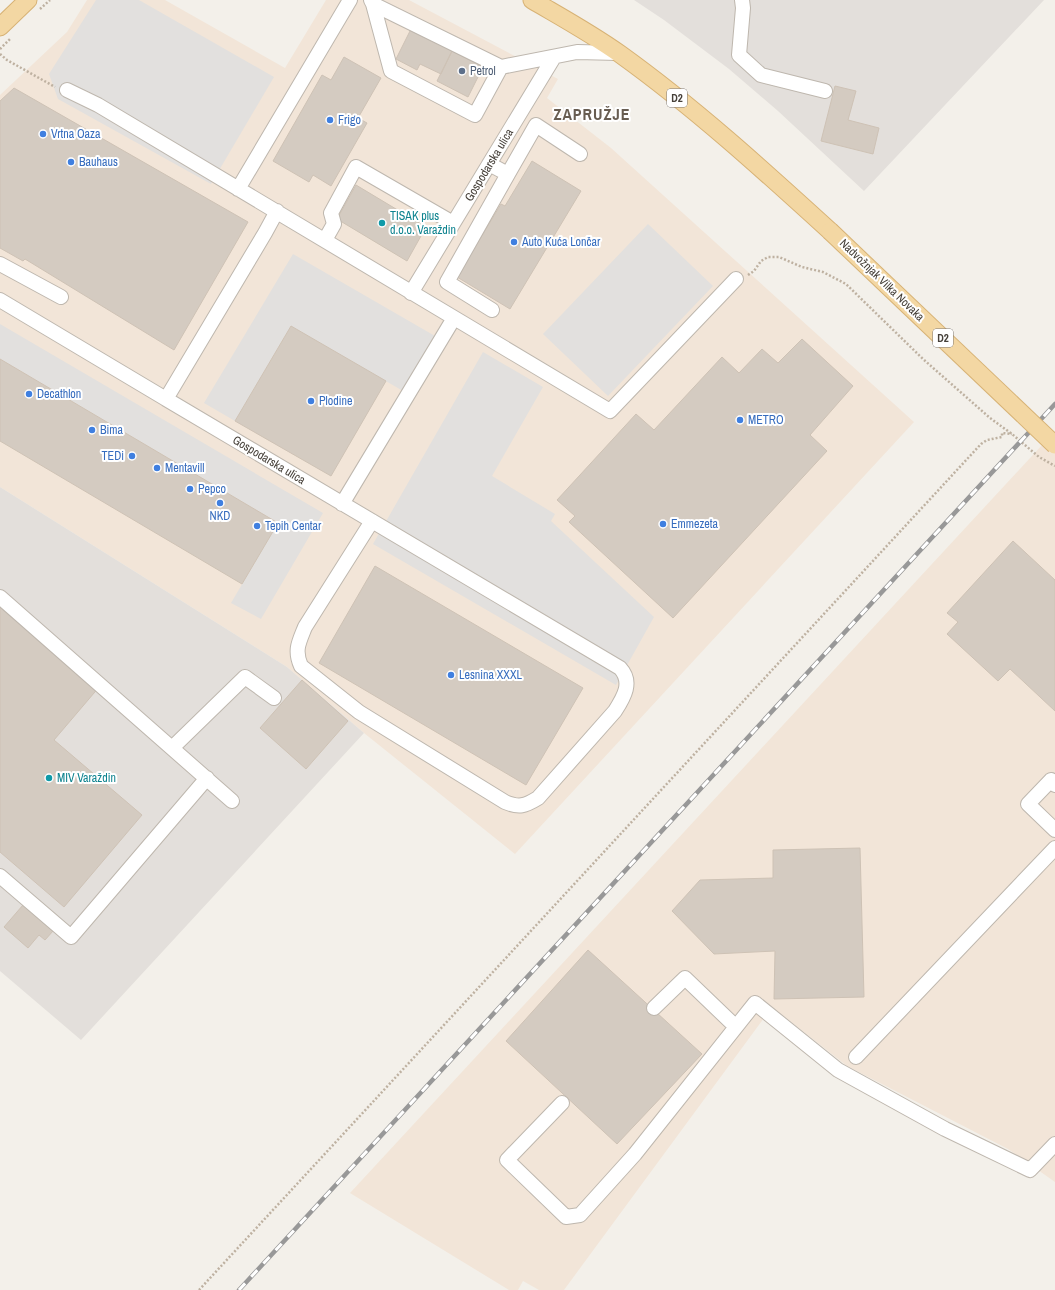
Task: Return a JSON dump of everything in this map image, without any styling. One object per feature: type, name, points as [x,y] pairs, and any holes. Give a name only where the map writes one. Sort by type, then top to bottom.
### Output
[{"type":"main road","points":[[0,27],[28,0]]},
{"type":"main road","name":"D2","points":[[532,0],[618,53]]},
{"type":"main road","name":"Nadvožnjak Vilka Novaka","points":[[618,53],[728,139],[830,231],[1055,445]]},
{"type":"street","points":[[238,189],[350,0]]},
{"type":"street","points":[[742,0],[743,8],[739,55],[761,75],[825,91]]},
{"type":"street","points":[[372,2],[501,67],[577,52],[618,53]]},
{"type":"street","points":[[372,2],[391,71],[475,115],[501,67]]},
{"type":"street","name":"Gospodarska ulica","points":[[411,293],[554,57]]},
{"type":"street","points":[[67,90],[98,105],[610,411],[736,279]]},
{"type":"street","points":[[492,310],[447,282],[536,125],[580,154]]},
{"type":"street","points":[[489,164],[508,174]]},
{"type":"street","points":[[325,240],[334,224],[331,213],[356,167],[453,223]]},
{"type":"street","points":[[166,399],[265,234],[277,211]]},
{"type":"street","points":[[0,264],[60,297]]},
{"type":"street","name":"Gospodarska ulica","points":[[0,300],[620,668],[625,674],[626,690],[615,711],[538,798],[522,806],[515,806],[505,802],[359,712],[301,666],[297,656],[299,642],[305,627],[372,521]]},
{"type":"street","points":[[342,504],[454,318]]},
{"type":"street","points":[[0,597],[232,801]]},
{"type":"street","points":[[172,748],[245,677],[274,698]]},
{"type":"street","points":[[0,876],[70,937],[207,778]]},
{"type":"street","points":[[1053,782],[1028,804],[1055,830]]},
{"type":"street","points":[[856,1057],[1055,848]]},
{"type":"street","points":[[654,1008],[685,978],[736,1028]]},
{"type":"street","points":[[562,1103],[507,1160],[566,1217],[580,1215],[593,1202],[635,1154],[755,1004],[838,1070],[945,1129],[1030,1170],[1055,1144]]},
{"type":"path","points":[[0,54],[7,60],[55,88],[67,90]]},
{"type":"path","points":[[736,279],[745,277],[754,271],[761,261],[768,257],[779,257],[802,267],[823,272],[846,284],[923,359],[990,418],[1039,457],[1055,466]]},
{"type":"path","points":[[199,1290],[981,444],[987,440],[1002,437],[1002,433],[1012,434]]},
{"type":"shaded area","points":[[87,0],[165,0],[285,68],[326,0],[409,0],[558,79],[547,98],[611,148],[914,422],[515,854],[364,733],[287,667],[0,487],[0,95],[67,32]]},
{"type":"shaded area","points":[[96,0],[139,0],[274,77],[211,184],[58,99],[49,74]]},
{"type":"shaded area","points":[[634,0],[1044,0],[864,191],[778,111],[729,69],[664,20]]},
{"type":"shaded area","points":[[648,224],[713,286],[608,396],[543,334]]},
{"type":"shaded area","points":[[293,254],[435,336],[403,391],[291,326],[235,421],[204,403]]},
{"type":"shaded area","points":[[0,324],[323,513],[261,619],[231,603],[278,523],[0,359]]},
{"type":"shaded area","points":[[483,352],[543,387],[492,476],[555,514],[551,521],[654,617],[616,685],[373,544]]},
{"type":"shaded area","points":[[1055,431],[1055,1182],[1008,1149],[847,1066],[772,1007],[564,1290],[539,1290],[523,1281],[518,1290],[509,1290],[350,1193]]},
{"type":"shaded area","points":[[0,487],[287,667],[364,733],[81,1040],[0,971]]},
{"type":"building","points":[[415,21],[431,40],[452,51],[441,74],[420,64],[417,70],[396,59]]},
{"type":"building","name":"Petrol","points":[[452,51],[483,67],[468,97],[437,81]]},
{"type":"building","name":"Frigo","points":[[344,57],[381,78],[358,118],[367,123],[331,186],[313,175],[309,182],[273,161],[322,75],[331,80]]},
{"type":"building","points":[[835,86],[856,91],[848,120],[879,128],[873,154],[821,141]]},
{"type":"building","name":"Bauhaus","points":[[14,88],[248,222],[174,350],[25,259],[23,261],[0,248],[0,101]]},
{"type":"building","name":"Auto Kuća Lončar","points":[[532,161],[581,191],[510,309],[457,277],[501,204],[505,206]]},
{"type":"building","name":"TISAK plus d.o.o. Varaždin","points":[[356,185],[426,227],[407,261],[337,219]]},
{"type":"building","name":"Plodine","points":[[291,326],[386,381],[331,476],[235,421]]},
{"type":"building","points":[[802,339],[853,386],[810,435],[827,451],[673,618],[569,522],[575,516],[557,500],[636,414],[654,430],[722,357],[739,373],[762,349],[778,363]]},
{"type":"building","points":[[0,359],[278,523],[242,584],[0,441]]},
{"type":"building","points":[[1013,541],[1055,580],[1055,711],[1010,669],[998,681],[947,634],[958,622],[947,613]]},
{"type":"building","name":"Lesnina XXXL","points":[[375,566],[583,688],[526,785],[319,663]]},
{"type":"building","name":"MIV Varaždin","points":[[0,604],[100,686],[54,740],[142,815],[64,907],[0,852]]},
{"type":"building","points":[[302,680],[348,721],[306,769],[260,728]]},
{"type":"building","points":[[860,848],[864,997],[774,999],[775,951],[714,954],[672,911],[700,880],[773,878],[773,850]]},
{"type":"building","points":[[23,905],[53,931],[45,940],[39,935],[28,948],[4,927]]},
{"type":"building","points":[[588,950],[702,1054],[617,1144],[506,1041]]},
{"type":"railway","points":[[239,1290],[1055,404]]},
{"type":"place","name":"Petrol","points":[[462,71]]},
{"type":"place","name":"Frigo","points":[[330,120]]},
{"type":"place","name":"Vrtna Oaza","points":[[43,134]]},
{"type":"place","name":"Bauhaus","points":[[71,162]]},
{"type":"place","name":"TISAK plus d.o.o. Varaždin","points":[[382,223]]},
{"type":"place","name":"Auto Kuća Lončar","points":[[514,242]]},
{"type":"place","name":"Decathlon","points":[[29,394]]},
{"type":"place","name":"Plodine","points":[[311,401]]},
{"type":"place","name":"METRO","points":[[740,420]]},
{"type":"place","name":"Bima","points":[[92,430]]},
{"type":"place","name":"TEDi","points":[[132,456]]},
{"type":"place","name":"Mentavill","points":[[157,468]]},
{"type":"place","name":"Pepco","points":[[190,489]]},
{"type":"place","name":"NKD","points":[[220,503]]},
{"type":"place","name":"Emmezeta","points":[[663,524]]},
{"type":"place","name":"Tepih Centar","points":[[257,526]]},
{"type":"place","name":"Lesnina XXXL","points":[[451,675]]},
{"type":"place","name":"MIV Varaždin","points":[[49,778]]},
{"type":"district","name":"ZAPRUŽJE","points":[[592,114]]}]
